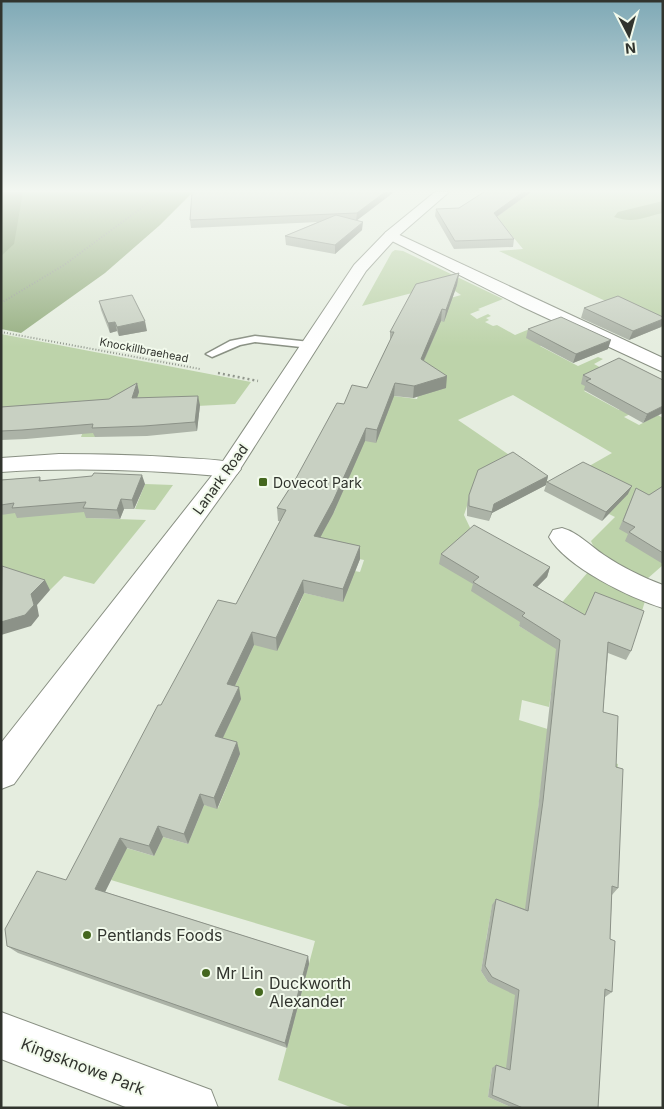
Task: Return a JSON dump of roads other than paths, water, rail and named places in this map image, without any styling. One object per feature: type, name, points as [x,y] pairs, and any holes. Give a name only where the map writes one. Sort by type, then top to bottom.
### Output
[{"type":"main road","name":"Lanark Road","points":[[1,772],[229,468],[360,268],[383,244]]},
{"type":"main road","points":[[409,244],[663,366]]},
{"type":"main road","points":[[1,465],[106,460],[229,468]]},
{"type":"main road","points":[[562,537],[577,551],[609,572],[663,596]]},
{"type":"main road","name":"Kingsknowe Park","points":[[1,1035],[193,1108]]},
{"type":"lane","points":[[212,354],[235,343],[248,340],[264,339],[310,345]]},
{"type":"place","name":"Dovecot Park","points":[[263,482]]},
{"type":"place","name":"Pentlands Foods","points":[[87,935]]},
{"type":"place","name":"Mr Lin","points":[[206,973]]},
{"type":"place","name":"Duckworth Alexander","points":[[259,992]]}]
